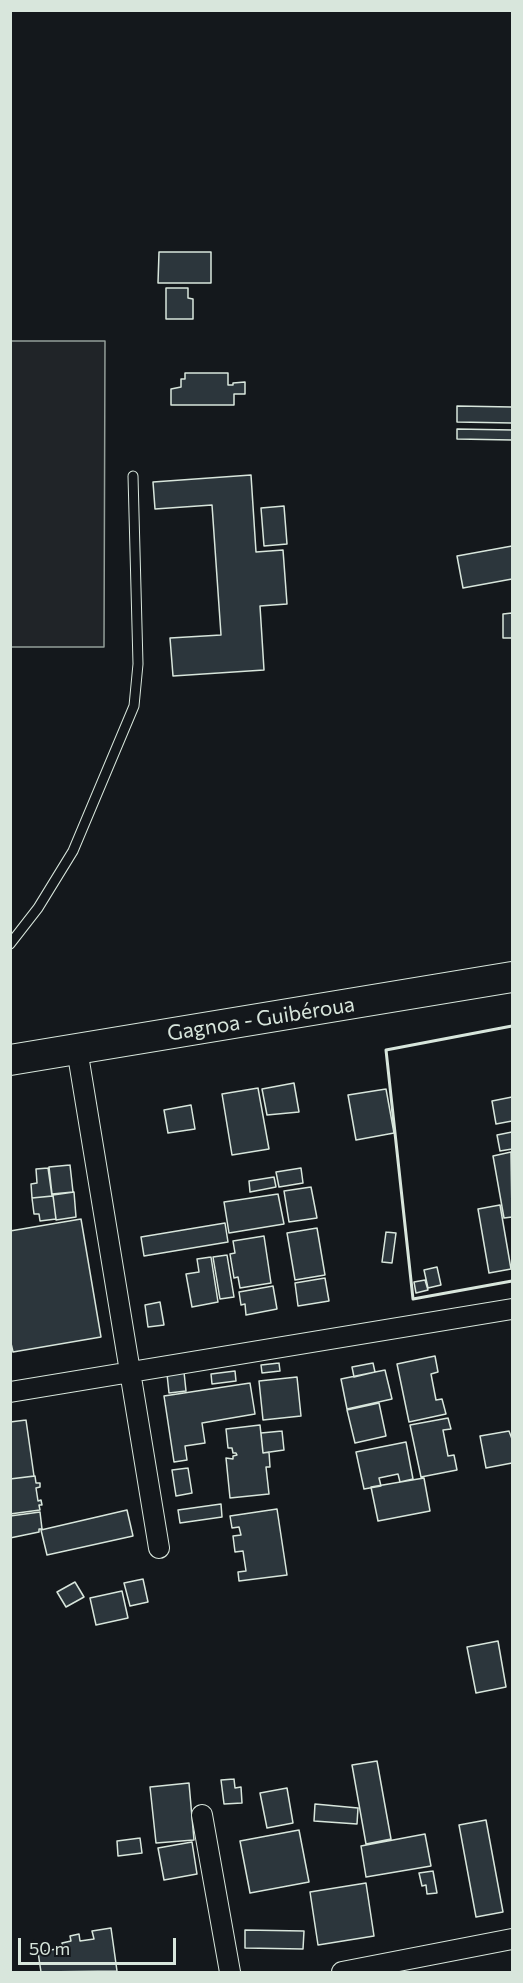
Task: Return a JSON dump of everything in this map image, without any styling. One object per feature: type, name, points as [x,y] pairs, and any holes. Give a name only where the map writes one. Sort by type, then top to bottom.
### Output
[{"type":"main road","name":"Gagnoa - Guibéroua","points":[[10,1060],[513,977]]},
{"type":"street","points":[[77,1049],[159,1548]]},
{"type":"street","points":[[10,1392],[513,1309]]},
{"type":"street","points":[[202,1815],[230,1972]]},
{"type":"street","points":[[342,1972],[513,1939]]},
{"type":"lane","points":[[10,944],[38,908],[73,851],[134,706],[138,664],[133,476]]},
{"type":"shaded area","points":[[11,341],[105,341],[104,647],[11,647]]},
{"type":"building","points":[[159,252],[211,252],[211,283],[158,283]]},
{"type":"building","points":[[166,288],[188,288],[188,298],[193,299],[193,319],[166,319]]},
{"type":"building","points":[[185,373],[228,373],[228,385],[245,382],[245,394],[234,394],[234,405],[171,405],[171,389],[181,387],[181,379],[185,379]]},
{"type":"building","points":[[457,406],[512,407],[512,423],[457,422]]},
{"type":"building","points":[[457,429],[512,430],[512,440],[457,439]]},
{"type":"building","points":[[251,475],[256,552],[283,550],[287,604],[260,606],[264,670],[173,676],[170,638],[221,635],[212,505],[155,509],[153,482]]},
{"type":"building","points":[[284,506],[287,544],[264,546],[261,508]]},
{"type":"building","points":[[512,546],[512,579],[463,588],[457,556]]},
{"type":"building","points":[[512,613],[512,638],[503,638],[503,614]]},
{"type":"building","points":[[294,1083],[299,1112],[267,1115],[262,1089]]},
{"type":"building","points":[[258,1088],[269,1149],[232,1155],[222,1094]]},
{"type":"building","points":[[386,1089],[394,1133],[356,1140],[348,1095]]},
{"type":"building","points":[[512,1097],[512,1121],[496,1124],[492,1101]]},
{"type":"building","points":[[191,1105],[195,1129],[168,1133],[164,1110]]},
{"type":"building","points":[[512,1132],[512,1149],[500,1151],[497,1135]]},
{"type":"building","points":[[511,1152],[512,1217],[504,1218],[493,1156]]},
{"type":"building","points":[[70,1165],[73,1192],[52,1194],[49,1167]]},
{"type":"building","points":[[48,1168],[52,1196],[32,1198],[31,1184],[37,1183],[36,1169]]},
{"type":"building","points":[[301,1168],[303,1183],[279,1187],[276,1172]]},
{"type":"building","points":[[274,1177],[276,1187],[250,1192],[249,1181]]},
{"type":"building","points":[[311,1187],[317,1218],[289,1222],[284,1191]]},
{"type":"building","points":[[74,1192],[76,1217],[56,1220],[53,1195]]},
{"type":"building","points":[[278,1194],[284,1224],[229,1233],[224,1202]]},
{"type":"building","points":[[53,1196],[56,1219],[40,1221],[39,1214],[34,1214],[32,1198]]},
{"type":"building","points":[[500,1205],[511,1269],[489,1273],[478,1209]]},
{"type":"building","points":[[81,1219],[101,1337],[13,1352],[10,1339],[10,1231]]},
{"type":"building","points":[[225,1223],[228,1242],[144,1256],[141,1237]]},
{"type":"building","points":[[317,1228],[325,1275],[295,1280],[287,1233]]},
{"type":"building","points":[[386,1232],[396,1233],[392,1263],[382,1262]]},
{"type":"building","points":[[264,1236],[271,1283],[240,1288],[238,1277],[234,1278],[230,1254],[235,1253],[233,1241]]},
{"type":"building","points":[[227,1255],[234,1297],[220,1299],[213,1257]]},
{"type":"building","points":[[211,1257],[218,1302],[192,1307],[186,1274],[199,1272],[197,1259]]},
{"type":"building","points":[[437,1267],[441,1285],[428,1288],[424,1270]]},
{"type":"building","points":[[325,1278],[329,1301],[298,1306],[295,1283]]},
{"type":"building","points":[[425,1280],[428,1290],[416,1293],[414,1282]]},
{"type":"building","points":[[273,1286],[277,1309],[246,1315],[245,1304],[241,1305],[239,1292]]},
{"type":"building","points":[[160,1302],[164,1325],[148,1327],[145,1305]]},
{"type":"building","points":[[435,1356],[438,1372],[431,1374],[436,1400],[442,1399],[446,1414],[409,1422],[397,1364]]},
{"type":"building","points":[[279,1363],[280,1371],[262,1373],[261,1365]]},
{"type":"building","points":[[373,1363],[375,1372],[354,1377],[352,1367]]},
{"type":"building","points":[[385,1370],[392,1399],[347,1409],[341,1379]]},
{"type":"building","points":[[235,1371],[236,1381],[212,1384],[211,1374]]},
{"type":"building","points":[[184,1372],[186,1391],[169,1393],[167,1374]]},
{"type":"building","points":[[297,1377],[301,1416],[263,1420],[259,1381]]},
{"type":"building","points":[[250,1383],[255,1414],[202,1423],[205,1443],[185,1446],[187,1460],[174,1462],[164,1396]]},
{"type":"building","points":[[379,1403],[386,1436],[355,1443],[347,1410]]},
{"type":"building","points":[[448,1418],[451,1429],[443,1430],[448,1456],[454,1455],[457,1470],[421,1477],[410,1425]]},
{"type":"building","points":[[26,1420],[34,1476],[10,1479],[10,1422]]},
{"type":"building","points":[[260,1425],[263,1453],[269,1452],[270,1467],[266,1467],[269,1494],[230,1498],[226,1458],[233,1459],[233,1456],[237,1455],[233,1453],[232,1448],[228,1448],[226,1429]]},
{"type":"building","points":[[282,1431],[284,1450],[263,1453],[261,1433]]},
{"type":"building","points":[[509,1431],[512,1439],[512,1463],[486,1468],[480,1436]]},
{"type":"building","points":[[406,1442],[413,1479],[400,1482],[398,1474],[379,1478],[381,1486],[364,1489],[356,1452]]},
{"type":"building","points":[[188,1468],[192,1493],[176,1496],[172,1470]]},
{"type":"building","points":[[35,1476],[36,1483],[40,1483],[40,1487],[36,1488],[38,1501],[41,1500],[42,1505],[39,1505],[40,1510],[10,1514],[10,1479]]},
{"type":"building","points":[[424,1478],[430,1511],[378,1521],[371,1487]]},
{"type":"building","points":[[221,1504],[222,1517],[180,1523],[178,1510]]},
{"type":"building","points":[[277,1509],[287,1575],[239,1581],[238,1572],[246,1571],[243,1551],[235,1552],[233,1536],[241,1535],[239,1527],[232,1528],[230,1516]]},
{"type":"building","points":[[127,1510],[133,1536],[47,1555],[41,1530]]},
{"type":"building","points":[[40,1512],[42,1529],[39,1529],[39,1532],[10,1538],[10,1516]]},
{"type":"building","points":[[143,1579],[148,1602],[130,1606],[124,1583]]},
{"type":"building","points":[[75,1582],[84,1597],[66,1607],[57,1592]]},
{"type":"building","points":[[122,1591],[128,1618],[96,1625],[90,1598]]},
{"type":"building","points":[[498,1641],[506,1687],[476,1693],[467,1647]]},
{"type":"building","points":[[377,1761],[391,1839],[366,1844],[352,1765]]},
{"type":"building","points":[[234,1779],[235,1788],[241,1787],[242,1803],[224,1804],[221,1780]]},
{"type":"building","points":[[189,1783],[194,1840],[156,1843],[150,1787]]},
{"type":"building","points":[[287,1788],[293,1823],[267,1828],[260,1793]]},
{"type":"building","points":[[315,1804],[358,1808],[357,1824],[314,1821]]},
{"type":"building","points":[[486,1820],[503,1912],[476,1917],[459,1825]]},
{"type":"building","points":[[299,1830],[309,1882],[250,1893],[240,1841]]},
{"type":"building","points":[[425,1834],[431,1866],[366,1877],[361,1846]]},
{"type":"building","points":[[140,1838],[142,1853],[118,1856],[117,1841]]},
{"type":"building","points":[[192,1842],[197,1874],[164,1880],[158,1848]]},
{"type":"building","points":[[433,1871],[437,1893],[427,1894],[426,1885],[422,1886],[419,1873]]},
{"type":"building","points":[[366,1883],[374,1936],[318,1945],[310,1892]]},
{"type":"building","points":[[111,1928],[117,1971],[41,1972],[38,1952],[63,1948],[62,1943],[71,1941],[70,1936],[79,1934],[80,1941],[94,1939],[92,1931]]},
{"type":"building","points":[[245,1930],[304,1931],[303,1949],[245,1948]]},
{"type":"wall","points":[[512,1026],[386,1050],[413,1299],[512,1281]]}]
